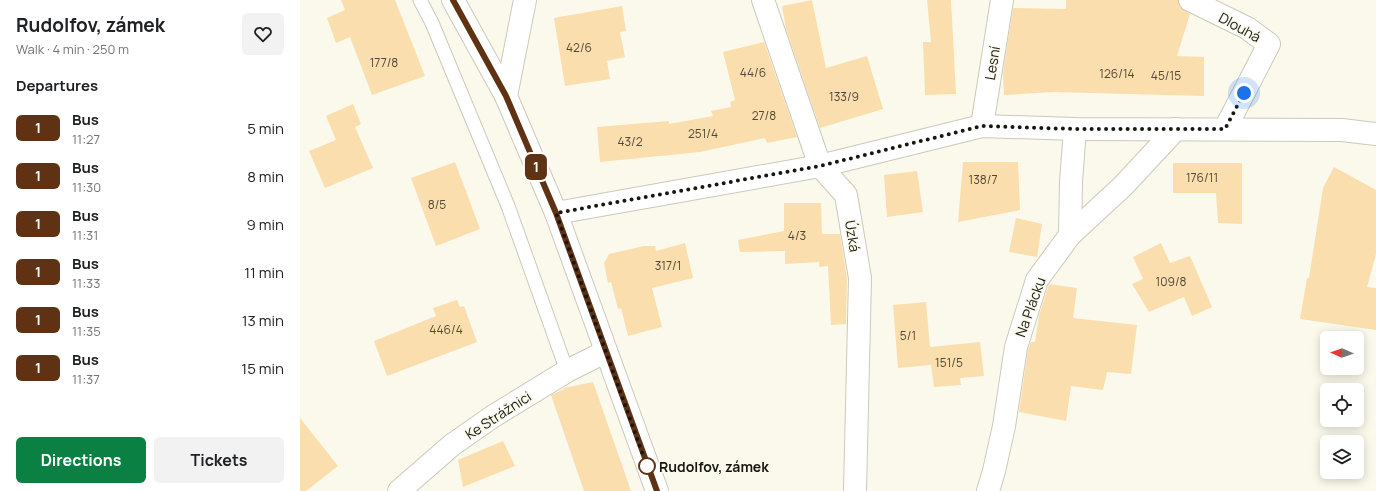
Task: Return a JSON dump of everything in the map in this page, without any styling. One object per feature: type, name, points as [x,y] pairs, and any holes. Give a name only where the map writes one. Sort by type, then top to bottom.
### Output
[{"type":"street","points":[[453,0],[506,96],[556,213],[656,491]]},
{"type":"street","points":[[506,96],[525,0]]},
{"type":"street","name":"Úzká","points":[[763,0],[820,166],[846,195],[860,278],[855,491]]},
{"type":"street","name":"Lesní","points":[[982,126],[1002,0]]},
{"type":"street","name":"Dlouhá","points":[[1190,0],[1247,28],[1269,44],[1225,129]]},
{"type":"street","points":[[556,213],[820,166],[982,126],[1075,129],[1342,130],[1376,134]]},
{"type":"street","points":[[1070,235],[1071,182],[1075,129]]},
{"type":"street","name":"Na Plácku","points":[[988,491],[1004,426],[1016,347],[1037,280],[1070,235],[1123,186],[1176,129]]},
{"type":"street","name":"Ke Strážnici","points":[[399,491],[452,445],[492,417],[567,371],[605,352]]},
{"type":"lane","points":[[420,0],[432,23],[508,206],[567,371]]},
{"type":"building","points":[[341,0],[395,0],[425,76],[372,95],[350,37],[336,43],[327,18],[345,10]]},
{"type":"building","points":[[812,0],[826,68],[867,56],[883,109],[820,128],[786,29],[782,6]]},
{"type":"building","points":[[927,0],[951,0],[956,94],[925,95],[923,42],[931,42]]},
{"type":"building","points":[[1066,0],[1178,0],[1180,7],[1190,14],[1177,56],[1204,57],[1204,96],[1053,92],[1004,95],[1003,73],[1013,8],[1066,9]]},
{"type":"building","points":[[622,6],[626,31],[620,32],[625,57],[607,61],[610,79],[565,86],[554,18]]},
{"type":"building","points":[[764,42],[797,137],[767,143],[765,138],[700,152],[600,162],[597,127],[669,121],[669,124],[713,116],[711,111],[731,107],[730,102],[735,100],[723,52]]},
{"type":"building","points":[[353,104],[361,124],[355,127],[373,168],[325,188],[309,151],[336,140],[326,116]]},
{"type":"building","points":[[455,162],[480,229],[436,246],[411,178]]},
{"type":"building","points":[[963,162],[1018,162],[1020,210],[958,222]]},
{"type":"building","points":[[1173,163],[1242,163],[1242,224],[1218,223],[1216,193],[1173,193]]},
{"type":"building","points":[[1334,167],[1376,190],[1376,254],[1367,287],[1376,288],[1376,330],[1300,319],[1307,278],[1309,278],[1323,188]]},
{"type":"building","points":[[917,171],[923,212],[887,217],[884,175]]},
{"type":"building","points":[[784,203],[821,203],[822,234],[840,234],[847,279],[846,324],[831,325],[828,266],[819,267],[819,262],[785,264],[785,251],[740,252],[738,240],[784,231]]},
{"type":"building","points":[[1016,218],[1042,224],[1037,257],[1009,252]]},
{"type":"building","points":[[685,243],[693,278],[652,288],[662,327],[628,336],[621,308],[618,309],[611,282],[608,283],[604,263],[609,254],[644,246],[655,246],[656,251]]},
{"type":"building","points":[[1161,243],[1170,263],[1190,256],[1212,307],[1192,316],[1184,297],[1149,312],[1132,284],[1143,279],[1133,257]]},
{"type":"building","points":[[1049,284],[1077,288],[1073,318],[1137,325],[1131,374],[1107,372],[1103,390],[1071,386],[1066,421],[1019,412],[1028,350],[1031,342],[1035,342],[1039,316]]},
{"type":"building","points":[[457,300],[460,307],[464,306],[477,342],[387,376],[374,341],[436,316],[433,308]]},
{"type":"building","points":[[926,302],[930,347],[980,342],[984,376],[960,378],[961,385],[934,387],[931,365],[898,368],[893,305]]},
{"type":"building","points":[[593,382],[631,491],[584,491],[551,395],[564,388]]},
{"type":"building","points":[[300,418],[338,466],[306,491],[300,491]]},
{"type":"building","points":[[503,441],[515,466],[463,487],[458,460]]},
{"type":"bus line","name":"1","points":[[453,0],[506,96],[556,213],[605,352],[657,491]]},
{"type":"place","name":"Rudolfov, zámek","points":[[647,466]]},
{"type":"route","points":[[647,466],[556,213],[820,166],[982,126],[1075,129],[1225,129],[1244,93]]}]
